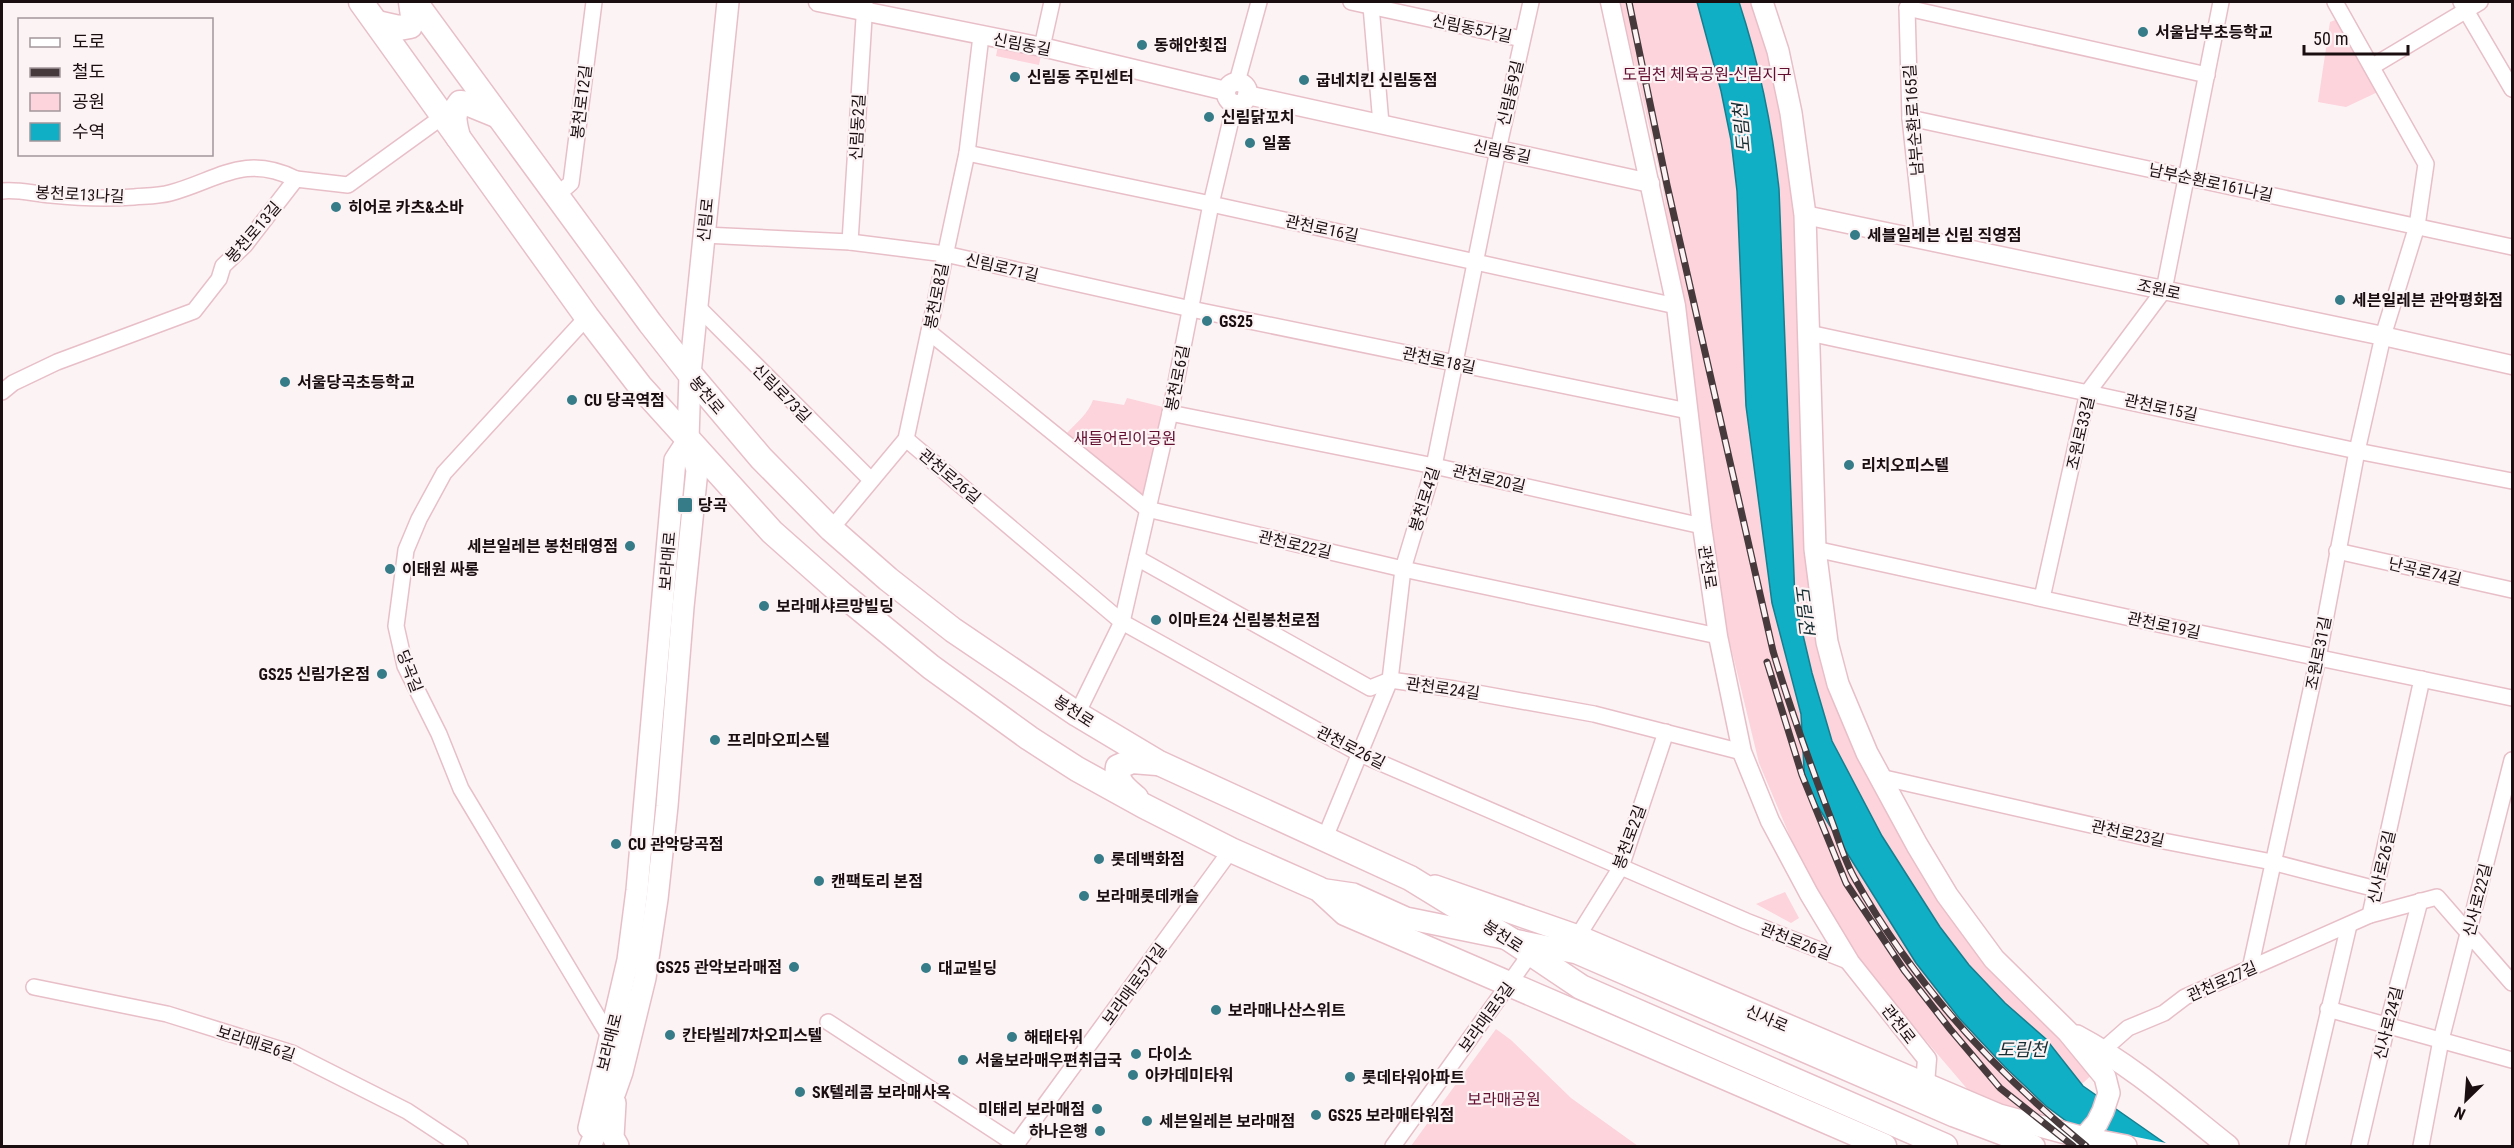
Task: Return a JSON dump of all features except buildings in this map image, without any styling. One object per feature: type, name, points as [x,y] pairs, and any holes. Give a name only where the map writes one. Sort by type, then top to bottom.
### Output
[{"type":"main road","points":[[361,2],[587,317],[640,386],[772,532],[842,594],[931,667],[1029,738],[1077,769],[1231,850],[1319,889],[1353,894],[1406,918],[1511,940]]},
{"type":"main road","points":[[377,23],[399,28],[410,26],[413,2]]},
{"type":"main road","name":"봉천로","points":[[413,2],[690,374],[761,458],[831,529],[888,579],[953,630],[1077,714],[1159,763],[1410,878],[1511,940],[1534,950],[1581,987],[1945,1146]]},
{"type":"main road","name":"신림로","points":[[688,440],[695,304],[728,2]]},
{"type":"main road","points":[[1762,2],[1778,51],[1805,215],[1815,549],[1827,642],[1838,684],[1867,753],[1947,895],[1994,959],[2068,1032],[2105,1077],[2109,1094],[2097,1123],[2084,1138]]},
{"type":"main road","points":[[458,139],[454,123],[455,110],[460,103],[469,104],[496,115]]},
{"type":"main road","name":"보라매로","points":[[585,1146],[628,960],[637,890],[675,460],[688,440]]},
{"type":"main road","name":"보라매로","points":[[590,1146],[615,1092],[645,978],[657,899],[697,470],[688,440]]},
{"type":"main road","points":[[1144,806],[1120,784],[1117,774],[1118,767],[1132,760],[1159,763]]},
{"type":"main road","name":"신사로","points":[[1410,878],[1578,936],[1925,1084],[1957,1108],[1999,1115],[2084,1138],[2126,1146]]},
{"type":"main road","points":[[1319,889],[1345,913],[1509,986],[1884,1146]]},
{"type":"main road","name":"신사로","points":[[1534,950],[1577,953],[1957,1108],[2034,1146]]},
{"type":"main road","points":[[2068,1032],[2103,1050],[2228,1146]]},
{"type":"main road","points":[[615,1092],[614,1137],[618,1146]]},
{"type":"street","name":"봉천로12길","points":[[556,196],[571,183],[594,2]]},
{"type":"street","name":"신림동길","points":[[818,2],[864,7],[981,36],[1042,47],[1236,93],[1650,183]]},
{"type":"street","points":[[1042,47],[1052,2]]},
{"type":"street","name":"봉천로6길","points":[[1077,714],[1122,622],[1170,413],[1211,204],[1259,2]]},
{"type":"street","name":"신림동5가길","points":[[1351,2],[1522,39]]},
{"type":"street","name":"신림동9길","points":[[1498,150],[1531,2]]},
{"type":"street","name":"관천로","points":[[1610,2],[1676,306],[1702,526],[1718,636],[1742,752],[1770,821],[1789,859],[1850,962],[1927,1059],[1925,1084]]},
{"type":"street","points":[[2164,290],[2221,2]]},
{"type":"street","name":"조원로31길","points":[[2250,969],[2318,658],[2357,451],[2383,336],[2418,226],[2426,164],[2335,2]]},
{"type":"street","points":[[2373,66],[2463,5],[2480,2]]},
{"type":"street","points":[[1909,5],[2207,75]]},
{"type":"street","name":"남부순환로165길","points":[[1909,5],[1910,118],[1923,240]]},
{"type":"street","points":[[2463,5],[2512,89]]},
{"type":"street","points":[[1371,6],[1382,124]]},
{"type":"street","name":"신림동2길","points":[[850,242],[864,7]]},
{"type":"street","name":"봉천로8길","points":[[831,529],[906,439],[967,153],[981,36]]},
{"type":"street","points":[[297,179],[348,185],[442,117]]},
{"type":"street","name":"남부순환로161나길","points":[[1910,118],[2512,247]]},
{"type":"street","name":"봉천로4길","points":[[1324,840],[1390,680],[1403,569],[1434,466],[1498,150]]},
{"type":"street","name":"관천로16길","points":[[967,153],[1676,306]]},
{"type":"street","name":"봉천로13나길","points":[[2,191],[102,198],[133,197],[169,193],[218,174],[249,167],[297,179]]},
{"type":"street","name":"봉천로13길","points":[[2,392],[13,383],[57,362],[194,311],[219,279],[223,266],[245,245],[297,179]]},
{"type":"street","name":"조원로","points":[[1805,215],[2512,365]]},
{"type":"street","name":"신림로71길","points":[[704,235],[850,242],[945,254],[1191,309]]},
{"type":"street","name":"조원로33길","points":[[2042,598],[2088,392],[2164,290]]},
{"type":"street","name":"신림로73길","points":[[695,304],[871,480]]},
{"type":"street","name":"관천로18길","points":[[1191,309],[1688,411]]},
{"type":"street","name":"당곡길","points":[[587,317],[444,473],[419,519],[406,550],[396,626],[405,666],[439,734],[461,789],[611,1039]]},
{"type":"street","name":"관천로22길","points":[[929,332],[1147,508],[1403,569],[1718,636]]},
{"type":"street","name":"관천로15길","points":[[1809,333],[2357,451],[2512,481]]},
{"type":"street","name":"관천로20길","points":[[1170,413],[1434,466],[1702,526]]},
{"type":"street","name":"관천로26길","points":[[906,439],[1122,622],[1360,754],[1746,921],[1850,962]]},
{"type":"street","name":"관천로19길","points":[[1815,549],[2512,698]]},
{"type":"street","name":"난곡로74길","points":[[2337,551],[2512,590]]},
{"type":"street","name":"관천로24길","points":[[1137,558],[1370,688],[1390,680],[1455,688],[1594,714],[1742,752]]},
{"type":"street","name":"신사로26길","points":[[2349,925],[2370,915],[2422,679]]},
{"type":"street","name":"봉천로2길","points":[[1578,936],[1621,867],[1666,732]]},
{"type":"street","name":"신사로22길","points":[[2421,1146],[2441,1040],[2512,760]]},
{"type":"street","name":"관천로23길","points":[[1880,777],[2148,838],[2272,862],[2376,889]]},
{"type":"street","name":"보라매로5가길","points":[[1017,1146],[1231,850]]},
{"type":"street","points":[[2370,915],[2436,897],[2512,983]]},
{"type":"street","name":"신사로24길","points":[[2360,1146],[2387,1026],[2420,901]]},
{"type":"street","points":[[2297,1146],[2349,925]]},
{"type":"street","name":"관천로27길","points":[[2103,1050],[2128,1028],[2164,1013],[2184,997],[2349,925]]},
{"type":"street","name":"보라매로5길","points":[[1393,1146],[1534,950]]},
{"type":"street","name":"보라매로6길","points":[[33,987],[167,1014],[292,1053],[407,1111],[460,1146]]},
{"type":"street","points":[[2328,1009],[2512,1060]]},
{"type":"street","points":[[828,1022],[1017,1146]]},
{"type":"green space","name":"도림천 체육공원-신림지구","points":[[1620,2],[1756,2],[1775,60],[1800,224],[1806,408],[1838,695],[1988,960],[2108,1060],[2023,1138],[1969,1091],[1858,961],[1797,853],[1759,763],[1729,639],[1707,530],[1686,347],[1662,182]]},
{"type":"green space","points":[[2338,19],[2382,90],[2346,107],[2318,102],[2330,22]]},
{"type":"green space","points":[[999,41],[1042,50],[1039,65],[996,56]]},
{"type":"green space","name":"새들어린이공원","points":[[1127,398],[1167,408],[1146,501],[1067,433],[1085,414],[1093,400],[1124,405]]},
{"type":"green space","points":[[1785,892],[1799,918],[1791,923],[1756,904]]},
{"type":"green space","name":"보라매공원","points":[[1496,1029],[1511,1040],[1571,1098],[1638,1146],[1411,1146]]},
{"type":"water","name":"도림천","points":[[1697,2],[1739,2],[1759,71],[1769,117],[1779,189],[1795,601],[1812,673],[1832,741],[1882,836],[1940,927],[1969,965],[2005,1003],[2046,1039],[2083,1086],[2169,1146],[2073,1126],[2046,1106],[2005,1067],[1959,1018],[1916,963],[1805,786],[1801,714],[1772,603],[1746,406],[1737,191],[1731,140],[1721,91]]},
{"type":"pier","points":[[2063,1122],[2171,1144],[2172,1146],[2091,1146]]},
{"type":"railway","points":[[1629,2],[1667,185],[1773,651],[1799,731],[1844,854],[1855,879],[1878,917],[1903,954],[1958,1023],[2020,1088],[2086,1146]]},
{"type":"railway","points":[[1767,662],[1802,775],[1846,883],[1904,970],[2000,1088],[2073,1146]]},
{"type":"place","name":"서울남부초등학교","points":[[2143,32]]},
{"type":"place","name":"동해안횟집","points":[[1142,45]]},
{"type":"place","name":"신림동 주민센터","points":[[1015,77]]},
{"type":"place","name":"굽네치킨 신림동점","points":[[1304,80]]},
{"type":"place","name":"신림닭꼬치","points":[[1209,117]]},
{"type":"place","name":"일품","points":[[1250,143]]},
{"type":"place","name":"히어로 카츠&소바","points":[[336,207]]},
{"type":"place","name":"세블일레븐 신림 직영점","points":[[1855,235]]},
{"type":"place","name":"세븐일레븐 관악평화점","points":[[2340,300]]},
{"type":"place","name":"GS25","points":[[1207,321]]},
{"type":"place","name":"서울당곡초등학교","points":[[285,382]]},
{"type":"place","name":"CU 당곡역점","points":[[572,400]]},
{"type":"place","name":"리치오피스텔","points":[[1849,465]]},
{"type":"place","name":"당곡","points":[[685,505]]},
{"type":"place","name":"세븐일레븐 봉천태영점","points":[[630,546]]},
{"type":"place","name":"이태원 싸롱","points":[[390,569]]},
{"type":"place","name":"보라매샤르망빌딩","points":[[764,606]]},
{"type":"place","name":"이마트24 신림봉천로점","points":[[1156,620]]},
{"type":"place","name":"GS25 신림가온점","points":[[382,674]]},
{"type":"place","name":"프리마오피스텔","points":[[715,740]]},
{"type":"place","name":"CU 관악당곡점","points":[[616,844]]},
{"type":"place","name":"롯데백화점","points":[[1099,859]]},
{"type":"place","name":"캔팩토리 본점","points":[[819,881]]},
{"type":"place","name":"보라매롯데캐슬","points":[[1084,896]]},
{"type":"place","name":"GS25 관악보라매점","points":[[794,967]]},
{"type":"place","name":"대교빌딩","points":[[926,968]]},
{"type":"place","name":"보라매나산스위트","points":[[1216,1010]]},
{"type":"place","name":"칸타빌레7차오피스텔","points":[[670,1035]]},
{"type":"place","name":"해태타워","points":[[1012,1037]]},
{"type":"place","name":"다이소","points":[[1136,1054]]},
{"type":"place","name":"서울보라매우편취급국","points":[[963,1060]]},
{"type":"place","name":"아카데미타워","points":[[1133,1075]]},
{"type":"place","name":"롯데타워아파트","points":[[1350,1077]]},
{"type":"place","name":"SK텔레콤 보라매사옥","points":[[800,1092]]},
{"type":"place","name":"미태리 보라매점","points":[[1097,1109]]},
{"type":"place","name":"GS25 보라매타워점","points":[[1316,1115]]},
{"type":"place","name":"세븐일레븐 보라매점","points":[[1147,1121]]},
{"type":"place","name":"하나은행","points":[[1100,1131]]}]
